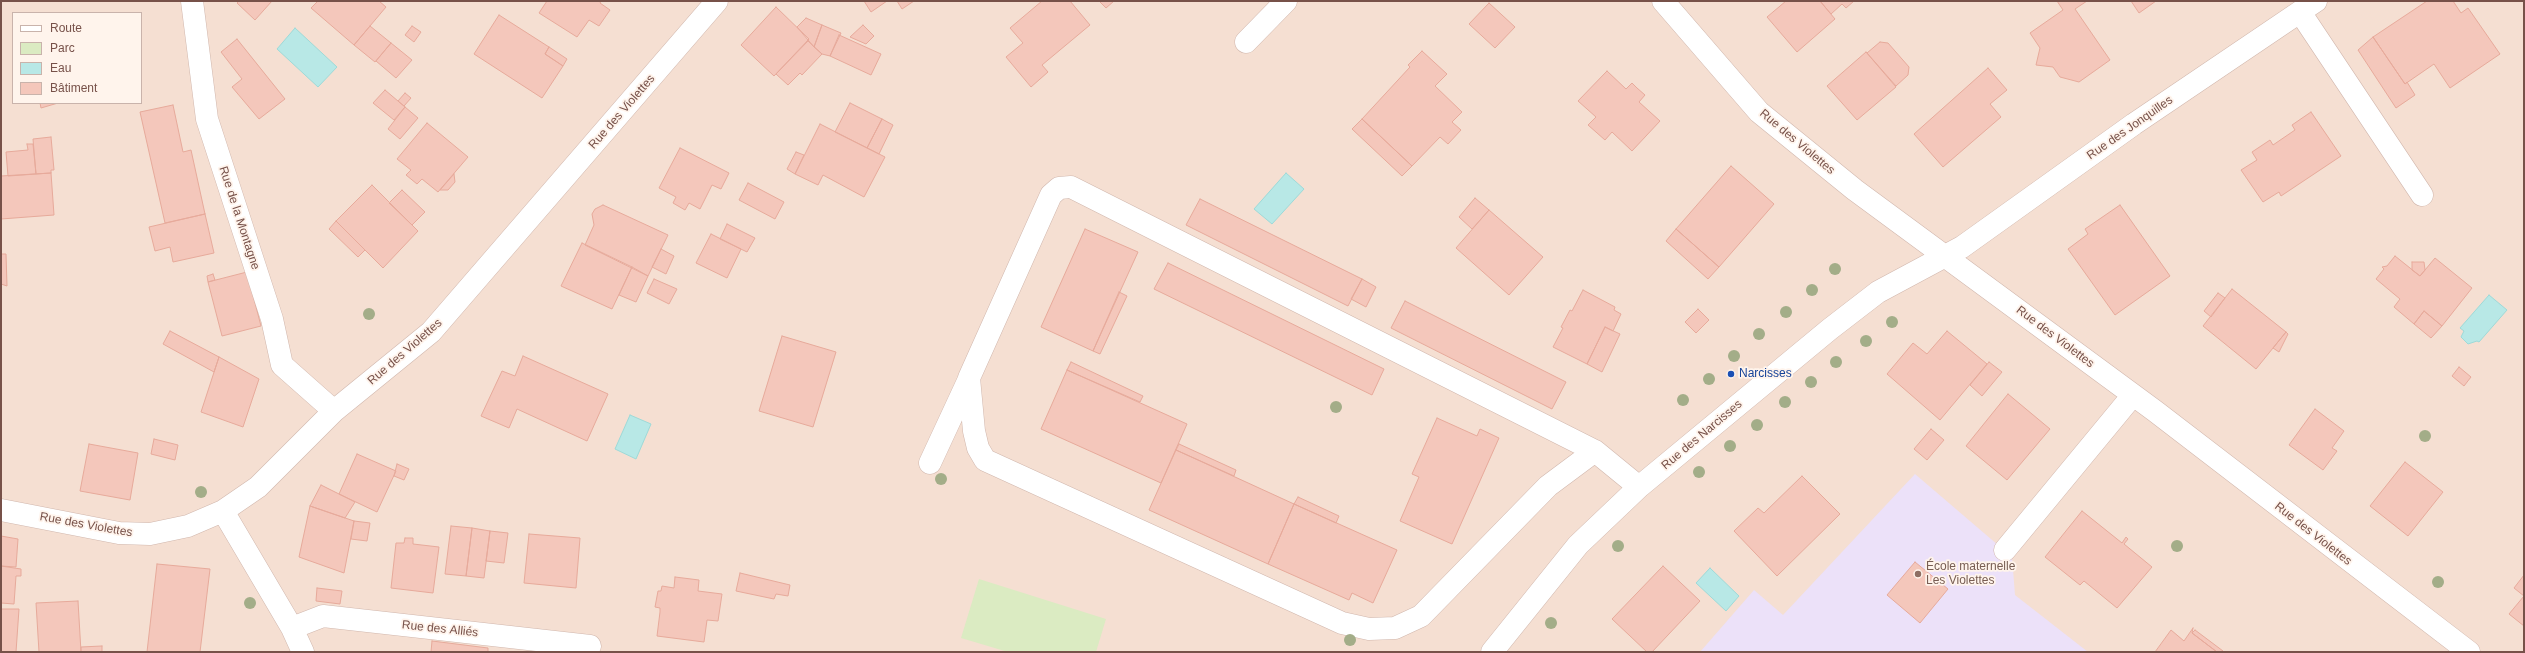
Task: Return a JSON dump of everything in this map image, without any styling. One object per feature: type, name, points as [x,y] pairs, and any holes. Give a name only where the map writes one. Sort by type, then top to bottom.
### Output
[{"type":"street","name":"Rue de la Montagne","points":[[192,1],[207,119],[272,319],[282,365],[334,411]]},
{"type":"street","name":"Rue des Violettes","points":[[1,510],[119,533],[150,534],[188,526],[223,511],[258,487],[334,411],[431,332],[717,1]]},
{"type":"street","points":[[1246,42],[1286,1]]},
{"type":"street","name":"Rue des Violettes","points":[[1662,1],[1759,112],[1855,190],[2133,395],[2469,652]]},
{"type":"street","points":[[2308,7],[2422,196]]},
{"type":"street","name":"Rue des Jonquilles","points":[[1945,256],[1962,247],[2140,120],[2308,7]]},
{"type":"street","points":[[930,462],[1051,195],[1059,188],[1071,187],[1595,451],[1639,487]]},
{"type":"street","name":"Rue des Narcisses","points":[[1492,652],[1578,545],[1639,487],[1878,292],[1945,256]]},
{"type":"street","points":[[969,378],[974,431],[978,448],[985,460],[1342,623],[1369,629],[1395,628],[1422,616],[1548,486],[1595,451]]},
{"type":"street","points":[[2005,550],[2133,395]]},
{"type":"street","points":[[223,511],[292,628],[303,652]]},
{"type":"street","name":"Rue des Alliés","points":[[292,628],[323,616],[590,646]]},
{"type":"shaded area","points":[[1,1],[2524,1],[2524,652],[1,652]]},
{"type":"shaded area","name":"École maternelle Les Violettes","points":[[1915,474],[2012,557],[2015,595],[2088,652],[1700,652],[1754,590],[1783,615]]},
{"type":"green space","points":[[979,579],[1106,619],[1096,652],[1008,652],[961,638]]},
{"type":"water","points":[[295,28],[337,67],[318,87],[277,49]]},
{"type":"water","points":[[1286,173],[1304,189],[1272,224],[1254,209]]},
{"type":"water","points":[[2489,295],[2507,310],[2479,342],[2477,341],[2468,344],[2461,337],[2464,331],[2460,328]]},
{"type":"water","points":[[630,415],[651,424],[636,459],[615,449]]},
{"type":"water","points":[[1710,568],[1739,596],[1726,611],[1696,583]]},
{"type":"building","points":[[239,1],[272,1],[255,20],[237,3]]},
{"type":"building","points":[[318,1],[379,1],[386,7],[354,45],[311,8]]},
{"type":"building","points":[[547,1],[601,1],[600,3],[610,10],[599,26],[589,20],[577,37],[539,13]]},
{"type":"building","points":[[864,1],[887,1],[871,12]]},
{"type":"building","points":[[897,1],[914,1],[902,9]]},
{"type":"building","points":[[1042,1],[1070,1],[1090,25],[1042,65],[1048,72],[1031,87],[1006,57],[1023,43],[1010,28]]},
{"type":"building","points":[[1099,1],[1114,1],[1106,8]]},
{"type":"building","points":[[1786,1],[1820,1],[1835,19],[1797,52],[1767,17]]},
{"type":"building","points":[[1820,1],[1854,1],[1846,8],[1842,4],[1831,14]]},
{"type":"building","points":[[2057,1],[2087,1],[2075,9],[2110,60],[2079,82],[2060,77],[2053,67],[2036,65],[2040,48],[2030,33],[2063,10]]},
{"type":"building","points":[[2131,1],[2156,1],[2139,13]]},
{"type":"building","points":[[2427,1],[2453,1],[2461,13],[2468,8],[2500,54],[2450,88],[2434,64],[2405,84],[2373,37]]},
{"type":"building","points":[[1489,3],[1515,27],[1495,48],[1469,24]]},
{"type":"building","points":[[776,7],[809,39],[774,76],[741,45]]},
{"type":"building","points":[[499,15],[549,47],[545,54],[563,66],[542,98],[474,54]]},
{"type":"building","points":[[806,18],[822,25],[814,47],[797,27]]},
{"type":"building","points":[[822,25],[841,33],[830,56],[822,54],[814,47]]},
{"type":"building","points":[[863,25],[874,36],[866,44],[850,37]]},
{"type":"building","points":[[370,26],[391,43],[375,62],[354,45]]},
{"type":"building","points":[[412,26],[421,32],[414,42],[405,35]]},
{"type":"building","points":[[839,35],[881,54],[871,75],[830,56]]},
{"type":"building","points":[[2373,37],[2405,84],[2407,82],[2415,95],[2396,108],[2358,50]]},
{"type":"building","points":[[237,39],[285,99],[259,119],[232,87],[242,79],[221,52]]},
{"type":"building","points":[[808,41],[822,54],[802,75],[800,73],[788,85],[776,74]]},
{"type":"building","points":[[1880,42],[1888,43],[1909,67],[1908,75],[1896,86],[1867,53]]},
{"type":"building","points":[[391,43],[412,60],[396,78],[376,61]]},
{"type":"building","points":[[549,47],[567,59],[563,66],[545,54]]},
{"type":"building","points":[[1422,51],[1447,74],[1435,86],[1462,112],[1452,122],[1461,130],[1448,144],[1440,137],[1412,166],[1362,119],[1410,67],[1408,65]]},
{"type":"building","points":[[1866,52],[1896,87],[1857,120],[1827,86]]},
{"type":"building","points":[[1988,68],[2007,90],[1990,104],[2001,117],[1943,167],[1914,134]]},
{"type":"building","points":[[1607,71],[1626,89],[1632,83],[1645,95],[1639,102],[1660,121],[1632,151],[1612,132],[1605,140],[1588,125],[1596,117],[1578,101]]},
{"type":"building","points":[[385,90],[405,107],[394,120],[373,103]]},
{"type":"building","points":[[405,93],[411,98],[404,106],[398,101]]},
{"type":"building","points":[[850,103],[882,119],[867,148],[835,132]]},
{"type":"building","points":[[40,104],[55,104],[41,108]]},
{"type":"building","points":[[173,105],[183,152],[191,150],[205,214],[165,223],[140,112]]},
{"type":"building","points":[[405,107],[418,118],[400,139],[388,129]]},
{"type":"building","points":[[2311,112],[2341,156],[2281,196],[2279,192],[2263,202],[2241,170],[2257,160],[2252,152],[2270,140],[2273,145],[2295,130],[2292,125]]},
{"type":"building","points":[[882,119],[893,125],[879,154],[867,148]]},
{"type":"building","points":[[1362,119],[1412,166],[1402,176],[1352,129]]},
{"type":"building","points":[[427,123],[468,157],[438,192],[422,179],[417,184],[406,175],[411,170],[397,159]]},
{"type":"building","points":[[820,124],[885,157],[864,197],[823,175],[818,185],[795,174]]},
{"type":"building","points":[[51,137],[54,170],[51,170],[51,173],[36,174],[33,139]]},
{"type":"building","points":[[27,144],[33,144],[36,174],[8,176],[6,152],[28,150]]},
{"type":"building","points":[[680,148],[729,173],[721,189],[712,185],[700,209],[689,203],[685,210],[673,203],[676,197],[659,188]]},
{"type":"building","points":[[796,152],[804,155],[795,174],[787,169]]},
{"type":"building","points":[[1731,166],[1774,204],[1719,267],[1676,229]]},
{"type":"building","points":[[51,173],[54,215],[1,219],[1,176]]},
{"type":"building","points":[[454,174],[455,182],[448,190],[440,190]]},
{"type":"building","points":[[748,183],[784,202],[775,219],[739,200]]},
{"type":"building","points":[[372,185],[418,231],[383,268],[336,221]]},
{"type":"building","points":[[402,190],[425,212],[412,225],[389,203]]},
{"type":"building","points":[[1475,198],[1489,210],[1472,229],[1459,217]]},
{"type":"building","points":[[1200,199],[1362,279],[1348,306],[1186,225]]},
{"type":"building","points":[[603,205],[668,235],[648,276],[585,245],[594,225],[592,214],[595,209]]},
{"type":"building","points":[[2120,205],[2170,276],[2115,315],[2068,249],[2088,234],[2085,229]]},
{"type":"building","points":[[1489,210],[1543,257],[1509,295],[1456,248]]},
{"type":"building","points":[[205,214],[214,253],[173,262],[170,247],[155,251],[149,227]]},
{"type":"building","points":[[336,221],[365,250],[358,257],[329,229]]},
{"type":"building","points":[[727,224],[755,238],[747,252],[720,239]]},
{"type":"building","points":[[1085,229],[1138,252],[1093,351],[1041,327]]},
{"type":"building","points":[[1676,229],[1719,267],[1708,279],[1666,241]]},
{"type":"building","points":[[711,234],[741,249],[727,278],[696,263]]},
{"type":"building","points":[[582,243],[632,267],[612,309],[561,286]]},
{"type":"building","points":[[661,249],[674,256],[666,274],[652,267]]},
{"type":"building","points":[[1,254],[6,254],[7,286],[1,284]]},
{"type":"building","points":[[2395,256],[2420,276],[2435,258],[2472,288],[2442,326],[2424,311],[2414,324],[2394,307],[2400,299],[2376,279],[2384,269],[2382,267],[2387,266]]},
{"type":"building","points":[[2412,262],[2424,262],[2425,270],[2420,276],[2412,270]]},
{"type":"building","points":[[1168,263],[1384,369],[1372,395],[1154,289]]},
{"type":"building","points":[[632,267],[648,276],[636,302],[619,295]]},
{"type":"building","points":[[247,272],[261,326],[222,336],[208,282]]},
{"type":"building","points":[[213,274],[215,280],[208,282],[207,276]]},
{"type":"building","points":[[654,279],[677,289],[669,304],[647,293]]},
{"type":"building","points":[[1362,279],[1376,287],[1366,307],[1351,299]]},
{"type":"building","points":[[2232,289],[2286,332],[2256,369],[2203,326]]},
{"type":"building","points":[[1583,290],[1615,307],[1614,310],[1621,314],[1613,331],[1605,327],[1587,364],[1553,347],[1563,328],[1561,327],[1570,310],[1572,311]]},
{"type":"building","points":[[1119,292],[1127,296],[1100,354],[1093,351]]},
{"type":"building","points":[[2218,293],[2225,298],[2211,317],[2204,311]]},
{"type":"building","points":[[1405,301],[1566,382],[1552,409],[1391,328]]},
{"type":"building","points":[[1698,309],[1709,320],[1696,333],[1685,322]]},
{"type":"building","points":[[2424,311],[2442,326],[2431,338],[2414,324]]},
{"type":"building","points":[[1605,327],[1620,334],[1602,372],[1587,364]]},
{"type":"building","points":[[170,331],[219,357],[214,372],[163,344]]},
{"type":"building","points":[[1947,331],[1987,364],[1940,420],[1887,374],[1913,343],[1927,354]]},
{"type":"building","points":[[2286,332],[2288,334],[2279,352],[2273,348]]},
{"type":"building","points":[[782,336],[836,352],[813,427],[759,411]]},
{"type":"building","points":[[523,356],[608,394],[587,441],[517,409],[509,428],[481,416],[502,371],[515,376]]},
{"type":"building","points":[[219,357],[259,379],[243,427],[201,412]]},
{"type":"building","points":[[1071,362],[1143,396],[1140,402],[1067,370]]},
{"type":"building","points":[[1989,362],[2002,372],[1982,396],[1970,385]]},
{"type":"building","points":[[2459,367],[2471,377],[2464,386],[2452,376]]},
{"type":"building","points":[[1067,370],[1187,424],[1161,483],[1041,429]]},
{"type":"building","points":[[2008,394],[2050,429],[2007,480],[1966,446]]},
{"type":"building","points":[[2315,409],[2344,431],[2332,448],[2337,451],[2323,470],[2289,445]]},
{"type":"building","points":[[1437,418],[1477,436],[1480,429],[1499,438],[1452,544],[1400,521],[1419,477],[1412,474]]},
{"type":"building","points":[[1931,429],[1944,440],[1927,460],[1914,449]]},
{"type":"building","points":[[154,439],[178,445],[175,460],[151,454]]},
{"type":"building","points":[[89,444],[138,453],[130,500],[80,491]]},
{"type":"building","points":[[1179,444],[1236,470],[1234,476],[1176,450]]},
{"type":"building","points":[[1176,450],[1294,504],[1268,564],[1149,510]]},
{"type":"building","points":[[357,454],[396,471],[377,512],[339,494]]},
{"type":"building","points":[[2405,462],[2443,492],[2408,536],[2370,506]]},
{"type":"building","points":[[397,464],[409,469],[404,480],[394,476]]},
{"type":"building","points":[[1802,476],[1840,514],[1777,576],[1734,531],[1758,508],[1764,513]]},
{"type":"building","points":[[321,485],[355,502],[345,518],[310,506]]},
{"type":"building","points":[[1298,497],[1339,516],[1336,523],[1294,504]]},
{"type":"building","points":[[1294,504],[1397,550],[1373,603],[1352,593],[1349,600],[1268,564]]},
{"type":"building","points":[[310,506],[354,521],[344,573],[299,557]]},
{"type":"building","points":[[2082,511],[2122,543],[2126,537],[2128,539],[2124,544],[2152,567],[2117,608],[2084,581],[2080,585],[2045,557]]},
{"type":"building","points":[[354,521],[370,523],[367,541],[351,539]]},
{"type":"building","points":[[451,526],[472,528],[466,576],[445,574]]},
{"type":"building","points":[[472,528],[490,531],[484,578],[466,576]]},
{"type":"building","points":[[490,531],[508,533],[504,563],[486,561]]},
{"type":"building","points":[[529,534],[580,538],[576,588],[524,583]]},
{"type":"building","points":[[1,536],[18,539],[16,567],[1,566]]},
{"type":"building","points":[[405,538],[413,538],[413,544],[439,547],[433,593],[391,588],[396,543],[404,543]]},
{"type":"building","points":[[1915,562],[1948,589],[1920,623],[1887,595]]},
{"type":"building","points":[[157,564],[210,569],[200,652],[147,652]]},
{"type":"building","points":[[1,566],[21,569],[21,576],[16,576],[14,604],[1,603]]},
{"type":"building","points":[[1663,566],[1700,601],[1652,652],[1647,652],[1612,619]]},
{"type":"building","points":[[740,573],[790,585],[788,596],[776,594],[774,599],[736,591]]},
{"type":"building","points":[[2524,575],[2524,596],[2514,588]]},
{"type":"building","points":[[675,577],[699,580],[698,591],[722,594],[718,621],[707,620],[704,642],[657,636],[660,608],[655,607],[658,591],[661,591],[662,586],[674,588]]},
{"type":"building","points":[[317,588],[342,591],[340,604],[316,601]]},
{"type":"building","points":[[2524,596],[2524,626],[2509,614]]},
{"type":"building","points":[[78,601],[81,652],[39,652],[36,603]]},
{"type":"building","points":[[1,609],[19,609],[16,652],[1,652]]},
{"type":"building","points":[[2193,628],[2192,633],[2217,652],[2155,652],[2171,630],[2184,641]]},
{"type":"building","points":[[2195,630],[2223,651],[2217,652],[2192,633]]},
{"type":"building","points":[[432,641],[488,648],[488,652],[431,652]]},
{"type":"building","points":[[102,646],[102,652],[81,652],[81,647]]},
{"type":"place","name":"Narcisses","points":[[1731,374]]},
{"type":"place","name":"École maternelle Les Violettes","points":[[1918,574]]}]
